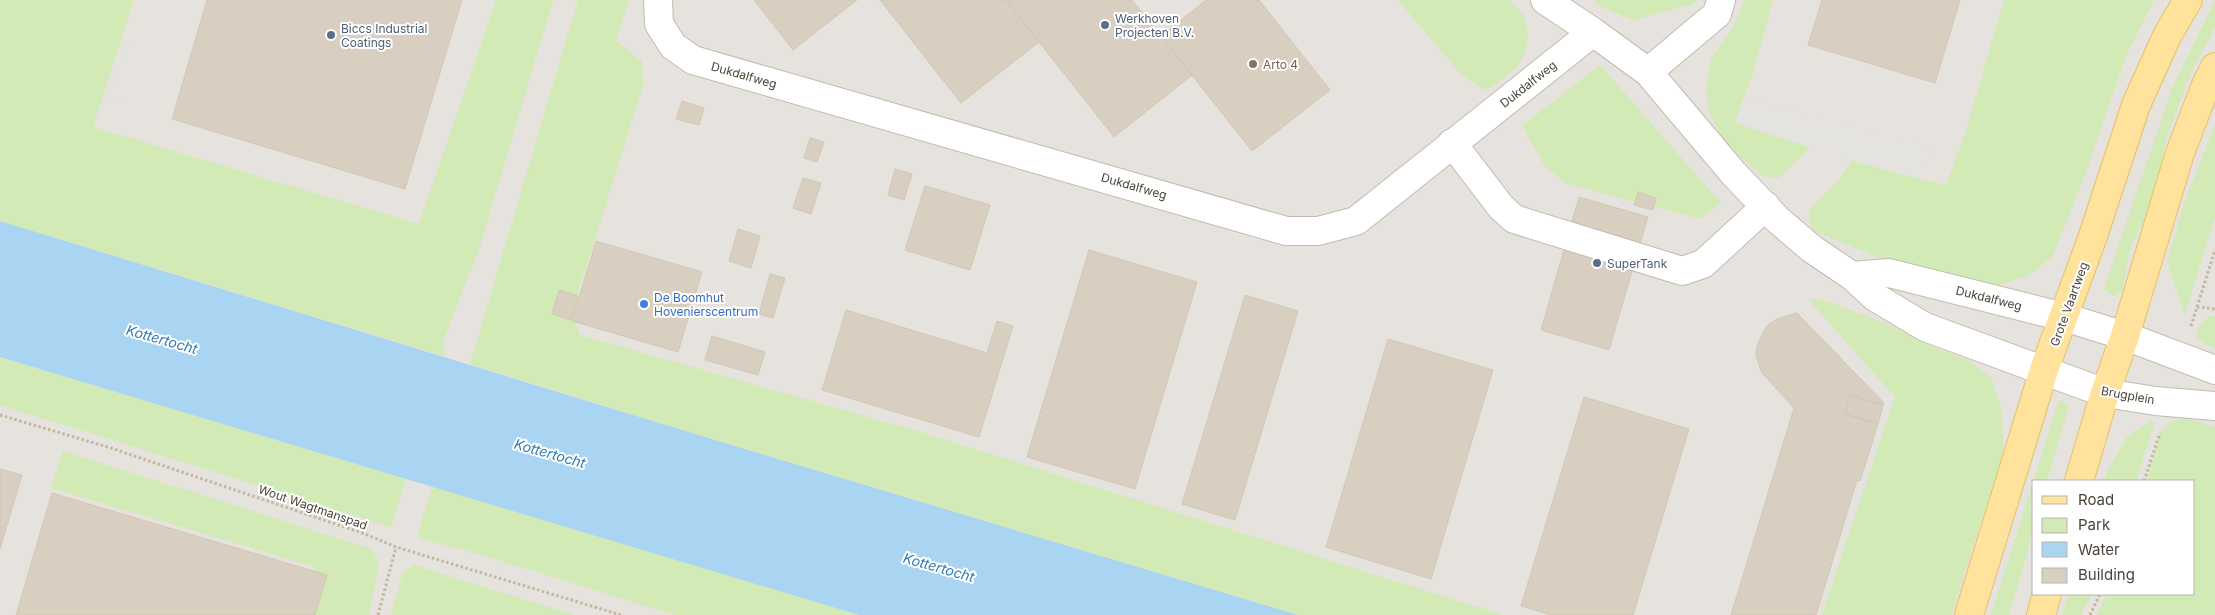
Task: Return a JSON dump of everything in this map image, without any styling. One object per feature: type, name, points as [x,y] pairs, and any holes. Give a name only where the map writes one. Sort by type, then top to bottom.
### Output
[{"type":"main road","name":"Grote Vaartweg","points":[[1969,615],[2044,370],[2064,317],[2136,105],[2168,36],[2188,0]]},
{"type":"main road","points":[[2079,480],[2104,393],[2125,336],[2180,153],[2206,85],[2215,67]]},
{"type":"main road","points":[[2041,615],[2047,595]]},
{"type":"street","name":"Dukdalfweg","points":[[658,0],[658,24],[673,46],[693,60],[1286,231],[1318,231],[1356,221],[1593,32]]},
{"type":"street","points":[[1545,0],[1648,72],[1734,174],[1766,206],[1812,249],[1852,276],[1875,297],[1925,327],[2044,370]]},
{"type":"street","points":[[1648,72],[1717,14],[1721,0]]},
{"type":"street","points":[[1452,143],[1501,206],[1514,219],[1682,271],[1703,264],[1766,206]]},
{"type":"street","name":"Dukdalfweg","points":[[1852,276],[1889,273],[2064,317],[2125,336]]},
{"type":"street","points":[[2125,336],[2215,370]]},
{"type":"street","name":"Brugplein","points":[[2044,370],[2104,393],[2156,401],[2215,406]]},
{"type":"path","points":[[2197,307],[2215,309]]},
{"type":"path","name":"Wout Wagtmanspad","points":[[0,415],[111,448],[365,534],[396,547],[621,615]]},
{"type":"path","points":[[378,615],[396,547]]},
{"type":"path","points":[[2090,615],[2100,595]]},
{"type":"shaded area","points":[[0,0],[2215,0],[2215,615],[0,615]]},
{"type":"shaded area","points":[[126,45],[143,50],[126,101],[109,98]]},
{"type":"shaded area","points":[[1744,97],[1934,148],[1922,179],[1853,161],[1735,123]]},
{"type":"green space","points":[[0,0],[134,0],[93,127],[419,224],[496,0],[553,0],[480,246],[444,339],[444,356],[0,221]]},
{"type":"green space","points":[[578,0],[629,0],[616,41],[642,61],[643,86],[571,315],[580,335],[914,430],[1503,615],[1298,615],[718,441],[470,364]]},
{"type":"green space","points":[[1398,0],[1510,0],[1523,16],[1528,41],[1525,52],[1520,62],[1504,79],[1483,90],[1459,72]]},
{"type":"green space","points":[[1597,0],[1697,0],[1693,4],[1633,20],[1595,4]]},
{"type":"green space","points":[[1745,0],[1773,0],[1753,73],[1735,123],[1812,146],[1779,178],[1764,177],[1723,141],[1709,111],[1706,91],[1711,58],[1733,28]]},
{"type":"green space","points":[[2004,0],[2154,0],[2127,54],[2083,180],[2052,258],[2028,275],[2000,285],[1955,280],[1901,261],[1877,257],[1812,230],[1808,211],[1836,183],[1852,161],[1946,185],[1966,131]]},
{"type":"green space","points":[[2215,0],[2215,28],[2192,70],[2165,141],[2160,187],[2130,249],[2122,291],[2114,296],[2104,289],[2172,88]]},
{"type":"green space","points":[[1600,65],[1721,203],[1700,219],[1565,183],[1544,165],[1522,126]]},
{"type":"green space","points":[[2215,124],[2215,216],[2185,315],[2167,263],[2183,207]]},
{"type":"green space","points":[[1808,299],[1824,300],[1889,325],[1937,349],[1968,360],[1991,378],[2002,410],[2003,454],[1951,615],[1822,615],[1895,397]]},
{"type":"green space","points":[[2210,316],[2215,316],[2215,349],[2196,338],[2200,325]]},
{"type":"green space","points":[[0,357],[406,479],[391,527],[0,405]]},
{"type":"green space","points":[[2059,400],[2069,405],[2047,480],[2034,480]]},
{"type":"green space","points":[[2186,418],[2215,427],[2215,615],[2097,615],[2107,595],[2195,595],[2195,480],[2147,480],[2160,433],[2170,423]]},
{"type":"green space","points":[[2152,420],[2154,425],[2136,480],[2103,480],[2127,437]]},
{"type":"green space","points":[[63,451],[372,549],[379,563],[369,615],[307,615],[315,567],[51,488]]},
{"type":"green space","points":[[2032,485],[2032,536],[2009,615],[1991,615]]},
{"type":"green space","points":[[432,486],[859,615],[675,615],[479,554],[417,538]]},
{"type":"green space","points":[[414,565],[574,615],[391,615],[403,572]]},
{"type":"green space","points":[[2068,595],[2091,595],[2081,615],[2062,615]]},
{"type":"water","name":"Kottertocht","points":[[0,221],[718,441],[1298,615],[859,615],[0,357]]},
{"type":"building","points":[[207,0],[462,0],[405,189],[172,119]]},
{"type":"building","points":[[754,0],[857,0],[793,50]]},
{"type":"building","points":[[880,0],[1006,0],[1039,42],[961,103]]},
{"type":"building","points":[[1006,0],[1132,0],[1192,75],[1114,137]]},
{"type":"building","points":[[1206,0],[1259,0],[1330,90],[1252,151],[1161,36]]},
{"type":"building","points":[[1822,0],[1960,0],[1935,83],[1808,45]]},
{"type":"building","points":[[682,101],[704,108],[699,125],[676,119]]},
{"type":"building","points":[[810,138],[824,142],[817,162],[804,158]]},
{"type":"building","points":[[895,169],[912,174],[904,200],[888,195]]},
{"type":"building","points":[[803,178],[821,183],[811,214],[793,208]]},
{"type":"building","points":[[925,186],[990,205],[970,270],[905,250]]},
{"type":"building","points":[[1638,192],[1656,198],[1653,210],[1634,205]]},
{"type":"building","points":[[1579,197],[1648,217],[1609,350],[1541,330]]},
{"type":"building","points":[[738,229],[760,236],[751,268],[729,261]]},
{"type":"building","points":[[596,241],[702,272],[678,352],[572,321]]},
{"type":"building","points":[[1089,250],[1197,282],[1135,489],[1027,457]]},
{"type":"building","points":[[770,274],[785,278],[773,318],[759,314]]},
{"type":"building","points":[[559,290],[578,296],[571,320],[552,314]]},
{"type":"building","points":[[1245,295],[1298,311],[1235,520],[1182,504]]},
{"type":"building","points":[[846,310],[987,353],[997,321],[1013,326],[979,437],[822,390]]},
{"type":"building","points":[[1797,313],[1884,403],[1883,405],[1850,395],[1845,414],[1878,424],[1860,481],[1857,480],[1816,615],[1731,615],[1794,408],[1762,373],[1756,356],[1757,346],[1764,330],[1769,324],[1779,318]]},
{"type":"building","points":[[712,336],[765,352],[758,375],[705,360]]},
{"type":"building","points":[[1388,339],[1493,370],[1431,579],[1326,547]]},
{"type":"building","points":[[1850,395],[1883,405],[1878,424],[1845,414]]},
{"type":"building","points":[[1584,397],[1689,429],[1633,615],[1551,615],[1521,606]]},
{"type":"building","points":[[0,469],[22,475],[0,549]]},
{"type":"building","points":[[52,493],[327,575],[315,615],[16,615]]},
{"type":"place","name":"Werkhoven Projecten B.V.","points":[[1105,25]]},
{"type":"place","name":"Biccs Industrial Coatings","points":[[331,35]]},
{"type":"place","name":"Arto 4","points":[[1253,64]]},
{"type":"place","name":"SuperTank","points":[[1597,263]]},
{"type":"place","name":"De Boomhut Hovenierscentrum","points":[[644,304]]}]
